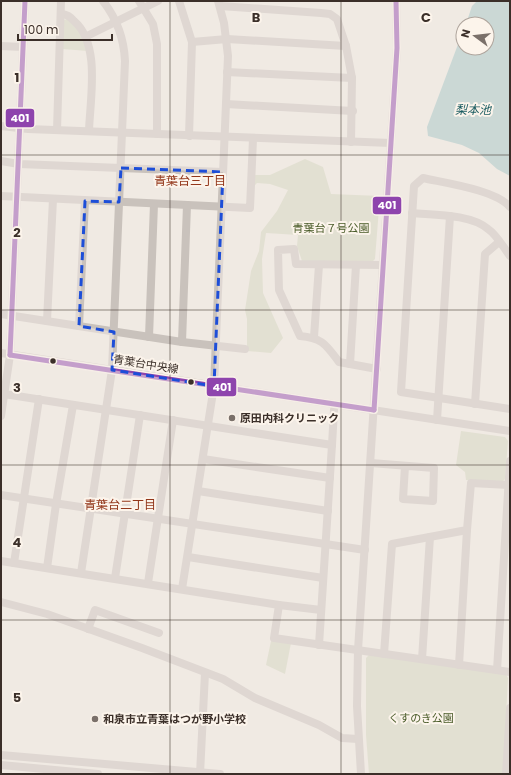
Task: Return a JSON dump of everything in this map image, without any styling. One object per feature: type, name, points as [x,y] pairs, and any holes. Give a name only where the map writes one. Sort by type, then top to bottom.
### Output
[{"type":"street","points":[[1,416],[10,355],[25,1]]},
{"type":"street","points":[[56,130],[61,1]]},
{"type":"street","points":[[81,573],[112,370],[125,61],[123,42],[117,22],[102,1]]},
{"type":"street","points":[[87,36],[117,22],[142,4],[158,1]]},
{"type":"street","points":[[180,1],[192,42],[189,136]]},
{"type":"street","points":[[361,774],[358,739],[358,650],[397,48],[396,1]]},
{"type":"street","points":[[182,589],[214,386],[227,72],[227,39],[219,3],[330,14],[338,20],[346,46],[352,78],[352,142]]},
{"type":"street","points":[[142,4],[152,24],[156,44],[157,134]]},
{"type":"street","points":[[61,14],[66,14],[72,19],[87,36],[91,52],[89,131]]},
{"type":"street","points":[[192,42],[227,39],[346,46]]},
{"type":"street","points":[[1,46],[23,47]]},
{"type":"street","points":[[227,72],[352,78]]},
{"type":"street","points":[[226,104],[353,111]]},
{"type":"street","points":[[1,126],[20,129],[253,139],[391,143]]},
{"type":"street","points":[[1,196],[17,198],[250,208],[253,139]]},
{"type":"street","points":[[1,161],[19,164],[223,172]]},
{"type":"street","points":[[510,207],[507,203],[479,190],[423,178],[414,186],[401,392],[510,409]]},
{"type":"street","points":[[47,321],[53,199]]},
{"type":"street","points":[[79,326],[85,201]]},
{"type":"street","points":[[149,337],[154,204]]},
{"type":"street","points":[[182,342],[187,205]]},
{"type":"street","points":[[412,213],[450,216],[470,220],[488,228],[510,256]]},
{"type":"street","points":[[437,420],[450,216]]},
{"type":"street","points":[[475,404],[485,254],[499,242]]},
{"type":"street","points":[[376,369],[339,362],[324,343],[314,337],[300,336],[279,290],[278,250],[294,250],[296,264],[383,265]]},
{"type":"street","points":[[314,337],[319,265]]},
{"type":"street","points":[[350,364],[356,265]]},
{"type":"street","points":[[1,314],[182,342],[245,349]]},
{"type":"street","name":"青葉台中央線","points":[[1,353],[510,431]]},
{"type":"street","points":[[4,394],[332,445]]},
{"type":"street","points":[[14,563],[39,400]]},
{"type":"street","points":[[47,568],[73,405]]},
{"type":"street","points":[[319,645],[334,410]]},
{"type":"street","points":[[115,578],[140,415]]},
{"type":"street","points":[[148,583],[173,420]]},
{"type":"street","points":[[203,458],[330,478]]},
{"type":"street","points":[[497,670],[510,461]]},
{"type":"street","points":[[370,463],[434,468],[432,501],[403,499],[405,466]]},
{"type":"street","points":[[459,665],[471,483],[509,485]]},
{"type":"street","points":[[198,491],[328,511]]},
{"type":"street","points":[[1,495],[365,550]]},
{"type":"street","points":[[384,654],[392,544],[467,530]]},
{"type":"street","points":[[422,659],[430,537]]},
{"type":"street","points":[[188,557],[323,578]]},
{"type":"street","points":[[1,561],[148,583],[279,605],[321,610]]},
{"type":"street","points":[[1,602],[47,614],[223,679],[255,698],[318,725],[342,738],[358,739]]},
{"type":"street","points":[[279,605],[274,638],[510,672]]},
{"type":"street","points":[[88,629],[95,610],[159,633]]},
{"type":"street","points":[[200,773],[206,673]]},
{"type":"street","points":[[506,774],[510,708]]},
{"type":"street","points":[[1,755],[220,774]]},
{"type":"street","points":[[1,765],[98,774]]},
{"type":"highlighted area","points":[[121,168],[223,172],[214,386],[112,370],[114,332],[79,326],[85,201],[119,202]]},
{"type":"green space","points":[[68,19],[79,30],[88,51],[62,49],[63,20]]},
{"type":"green space","name":"青葉台７号公園","points":[[305,159],[323,167],[331,194],[380,196],[375,259],[372,262],[302,261],[297,246],[298,235],[266,233],[262,259],[263,293],[283,338],[271,353],[247,351],[247,319],[245,310],[251,271],[259,251],[261,232],[277,211],[288,190],[270,184],[257,183],[254,186],[255,175],[270,175]]},
{"type":"green space","points":[[461,431],[505,437],[508,441],[505,479],[502,482],[466,480],[465,472],[456,465]]},
{"type":"green space","points":[[271,641],[291,643],[285,674],[266,665]]},
{"type":"green space","name":"くすのき公園","points":[[369,655],[506,674],[508,678],[503,774],[369,774],[366,735],[366,658]]},
{"type":"water","name":"梨本池","points":[[477,1],[510,1],[510,176],[497,169],[479,153],[462,145],[428,136],[427,127],[455,52],[455,56],[495,56],[495,16],[469,16],[472,6]]},
{"type":"transit line","name":"401","points":[[10,355],[25,1]]},
{"type":"transit line","name":"401","points":[[374,410],[397,48],[396,1]]},
{"type":"transit line","name":"401","points":[[10,355],[374,410]]},
{"type":"place","name":"原田内科クリニック","points":[[232,418]]},
{"type":"place","name":"和泉市立青葉はつが野小学校","points":[[95,719]]},
{"type":"district","name":"青葉台三丁目","points":[[190,180]]},
{"type":"district","name":"青葉台二丁目","points":[[120,504]]}]
